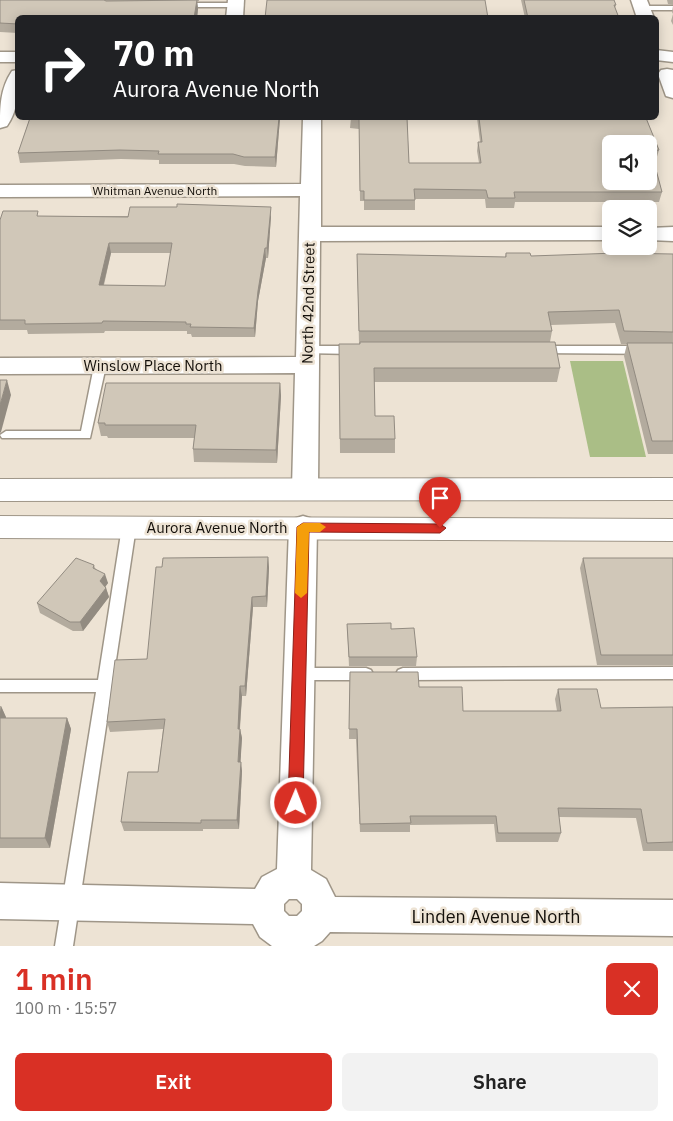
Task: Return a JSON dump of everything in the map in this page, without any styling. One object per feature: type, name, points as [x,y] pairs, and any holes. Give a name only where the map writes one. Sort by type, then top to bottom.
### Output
[{"type":"highway","points":[[0,490],[305,488],[673,489]]},
{"type":"highway","name":"Aurora Avenue North","points":[[0,527],[673,530]]},
{"type":"street","points":[[0,57],[15,57]]},
{"type":"street","points":[[0,122],[15,83]]},
{"type":"street","name":"North 42nd Street","points":[[305,488],[312,120]]},
{"type":"street","name":"Whitman Avenue North","points":[[0,191],[310,190]]},
{"type":"street","points":[[310,234],[602,234]]},
{"type":"street","points":[[657,234],[673,234]]},
{"type":"street","name":"Winslow Place North","points":[[0,366],[100,366],[307,357]]},
{"type":"street","points":[[294,881],[303,527]]},
{"type":"street","points":[[294,881],[310,887],[316,894],[319,902],[319,914],[312,926],[289,940],[273,927],[268,919],[267,906],[271,893],[278,887],[294,881]]},
{"type":"street","points":[[0,901],[267,906]]},
{"type":"street","name":"Linden Avenue North","points":[[319,914],[673,918]]},
{"type":"lane","points":[[175,5],[235,7]]},
{"type":"lane","points":[[642,8],[673,8]]},
{"type":"lane","points":[[307,357],[363,350]]},
{"type":"lane","points":[[523,350],[673,350]]},
{"type":"lane","points":[[6,435],[86,435],[100,366]]},
{"type":"lane","points":[[64,946],[130,527]]},
{"type":"lane","points":[[298,674],[673,674]]},
{"type":"lane","points":[[0,686],[105,686]]},
{"type":"green space","points":[[570,361],[623,361],[646,457],[590,457]]},
{"type":"building","points":[[0,0],[197,0],[194,15],[15,15],[15,24],[0,23]]},
{"type":"building","points":[[267,0],[485,0],[488,15],[265,15]]},
{"type":"building","points":[[524,0],[614,0],[618,15],[527,15]]},
{"type":"building","points":[[29,120],[279,120],[275,157],[244,157],[233,154],[158,154],[159,151],[120,150],[18,153]]},
{"type":"building","points":[[359,120],[407,120],[409,163],[481,163],[478,142],[482,142],[479,120],[647,120],[653,135],[602,135],[602,190],[657,190],[657,173],[662,192],[514,192],[515,198],[488,198],[486,190],[414,189],[415,200],[364,200],[364,191],[360,191]]},
{"type":"building","points":[[177,204],[271,207],[267,248],[265,248],[258,291],[254,328],[190,327],[191,324],[186,324],[186,322],[103,321],[102,323],[25,324],[25,320],[0,320],[0,220],[3,211],[38,211],[37,216],[128,217],[130,207],[177,207]],"holes":[[[109,243],[172,243],[165,286],[99,285]]]},
{"type":"building","points":[[506,253],[530,253],[531,256],[673,254],[673,332],[624,331],[619,310],[548,312],[552,331],[359,331],[357,254],[506,257]]},
{"type":"building","points":[[360,342],[555,342],[560,368],[374,368],[375,416],[394,416],[395,439],[340,439],[339,344],[360,344]]},
{"type":"building","points":[[627,343],[673,343],[673,441],[652,441]]},
{"type":"building","points":[[0,380],[7,380],[0,405]]},
{"type":"building","points":[[106,383],[280,383],[276,450],[193,449],[196,425],[105,425],[105,423],[98,423]]},
{"type":"building","points":[[268,557],[266,596],[252,597],[245,686],[240,686],[238,762],[241,762],[237,820],[201,820],[201,823],[121,822],[128,772],[158,772],[165,719],[107,722],[115,660],[147,659],[156,567],[162,567],[163,558]]},
{"type":"building","points":[[76,558],[94,565],[93,568],[105,574],[100,581],[106,588],[80,622],[70,622],[37,603]]},
{"type":"building","points":[[583,558],[673,558],[673,655],[601,655]]},
{"type":"building","points":[[391,623],[391,629],[414,628],[417,657],[349,657],[347,624]]},
{"type":"building","points":[[350,672],[418,672],[419,687],[462,687],[463,711],[561,711],[558,689],[597,689],[601,708],[673,707],[673,842],[647,843],[641,809],[558,808],[561,833],[498,833],[496,816],[410,816],[411,823],[360,824],[357,729],[349,729]]},
{"type":"building","points":[[0,718],[67,718],[45,838],[0,838]]},
{"type":"slow traffic","points":[[301,593],[303,527],[320,527]]},
{"type":"route","points":[[296,803],[303,527],[440,528]]}]
